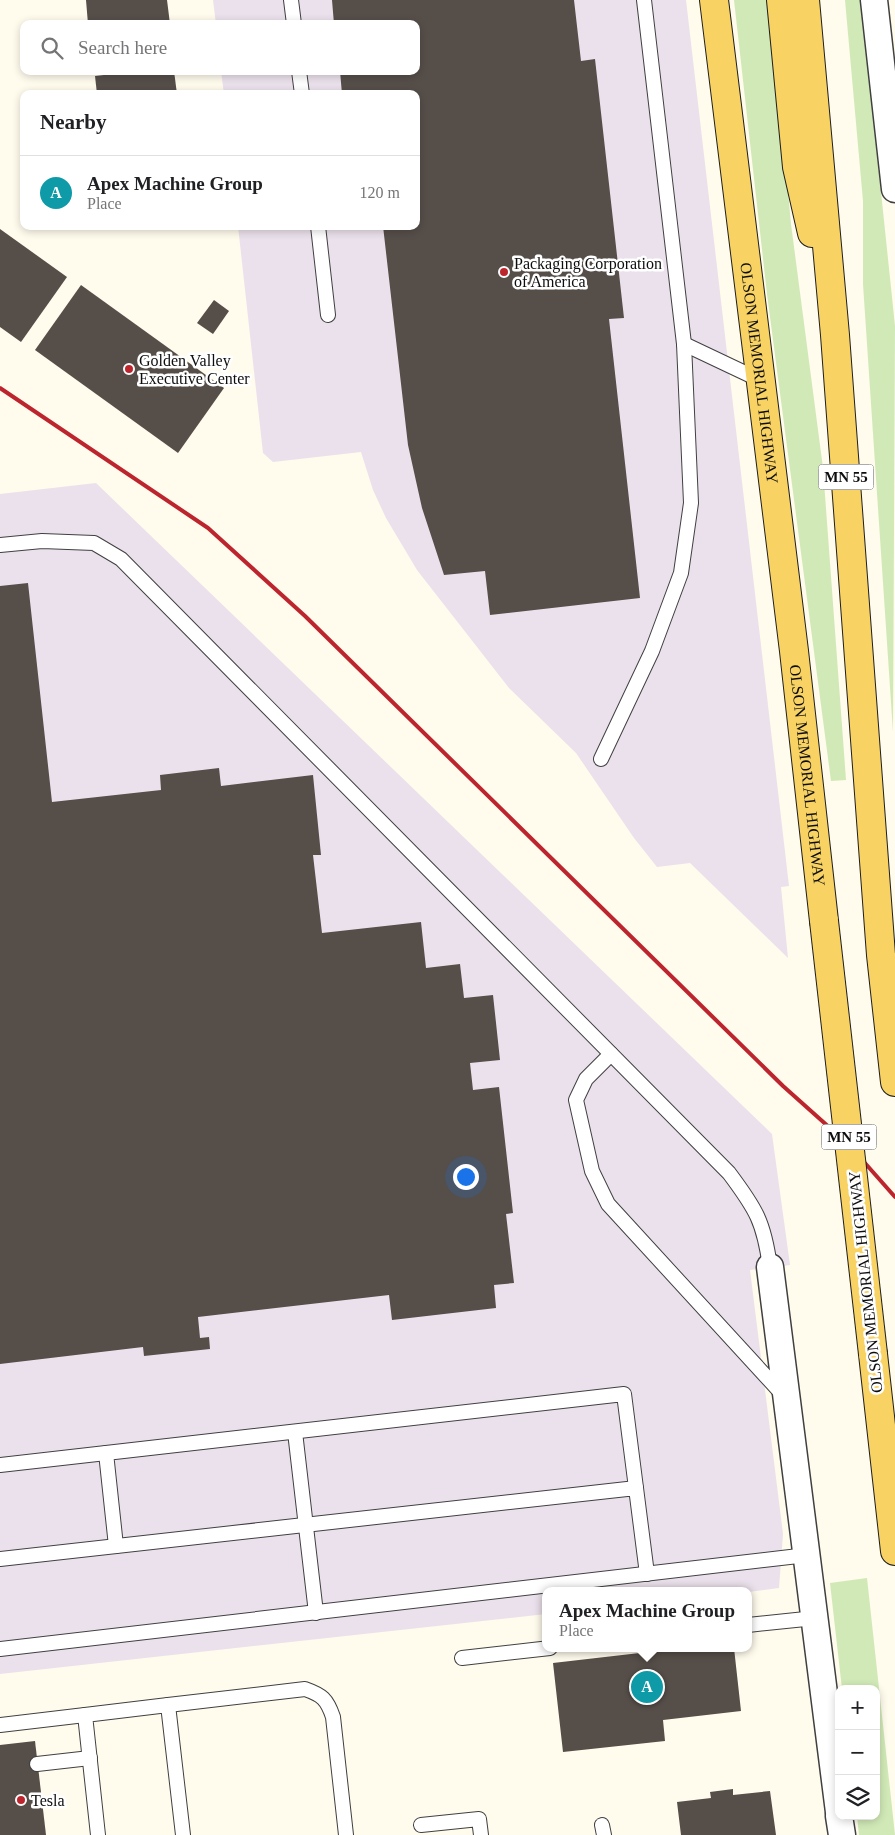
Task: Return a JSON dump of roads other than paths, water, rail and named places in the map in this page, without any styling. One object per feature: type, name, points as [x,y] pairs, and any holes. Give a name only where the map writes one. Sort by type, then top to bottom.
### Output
[{"type":"main road","name":"OLSON MEMORIAL HIGHWAY","points":[[714,0],[824,921],[895,1551]]},
{"type":"main road","points":[[781,0],[797,167],[836,335]]},
{"type":"main road","name":"MN 55","points":[[806,0],[836,335],[881,955],[895,1082]]},
{"type":"street","points":[[874,0],[895,188]]},
{"type":"street","points":[[770,1267],[835,1780]]},
{"type":"street","points":[[840,1820],[842,1835]]},
{"type":"lane","points":[[291,0],[294,20]]},
{"type":"lane","points":[[601,759],[652,651],[680,573],[691,503],[684,344],[644,0]]},
{"type":"lane","points":[[300,75],[301,90]]},
{"type":"lane","points":[[318,230],[328,315]]},
{"type":"lane","points":[[684,344],[760,380]]},
{"type":"lane","points":[[0,545],[42,541],[94,543],[121,559],[612,1054],[734,1180],[754,1206],[766,1236],[770,1267]]},
{"type":"lane","points":[[612,1054],[586,1079],[576,1100],[592,1171],[608,1204],[786,1398]]},
{"type":"lane","points":[[0,1465],[624,1394],[647,1574]]},
{"type":"lane","points":[[295,1432],[316,1612]]},
{"type":"lane","points":[[106,1454],[116,1546]]},
{"type":"lane","points":[[0,1559],[636,1488]]},
{"type":"lane","points":[[0,1649],[807,1556]]},
{"type":"lane","points":[[752,1625],[815,1618]]},
{"type":"lane","points":[[462,1658],[542,1649]]},
{"type":"lane","points":[[0,1726],[305,1689],[322,1695],[328,1702],[333,1717],[346,1835]]},
{"type":"lane","points":[[168,1705],[183,1835]]},
{"type":"lane","points":[[85,1715],[98,1835]]},
{"type":"lane","points":[[37,1764],[90,1758]]},
{"type":"lane","points":[[421,1825],[479,1819],[481,1835]]},
{"type":"railway","points":[[0,388],[208,528],[305,616],[783,1086],[849,1145],[895,1197]]},
{"type":"place","name":"Packaging Corporation of America","points":[[504,272]]},
{"type":"place","name":"Golden Valley Executive Center","points":[[129,369]]},
{"type":"place","name":"Apex Machine Group","points":[[647,1687]]},
{"type":"place","name":"Tesla","points":[[21,1800]]}]
